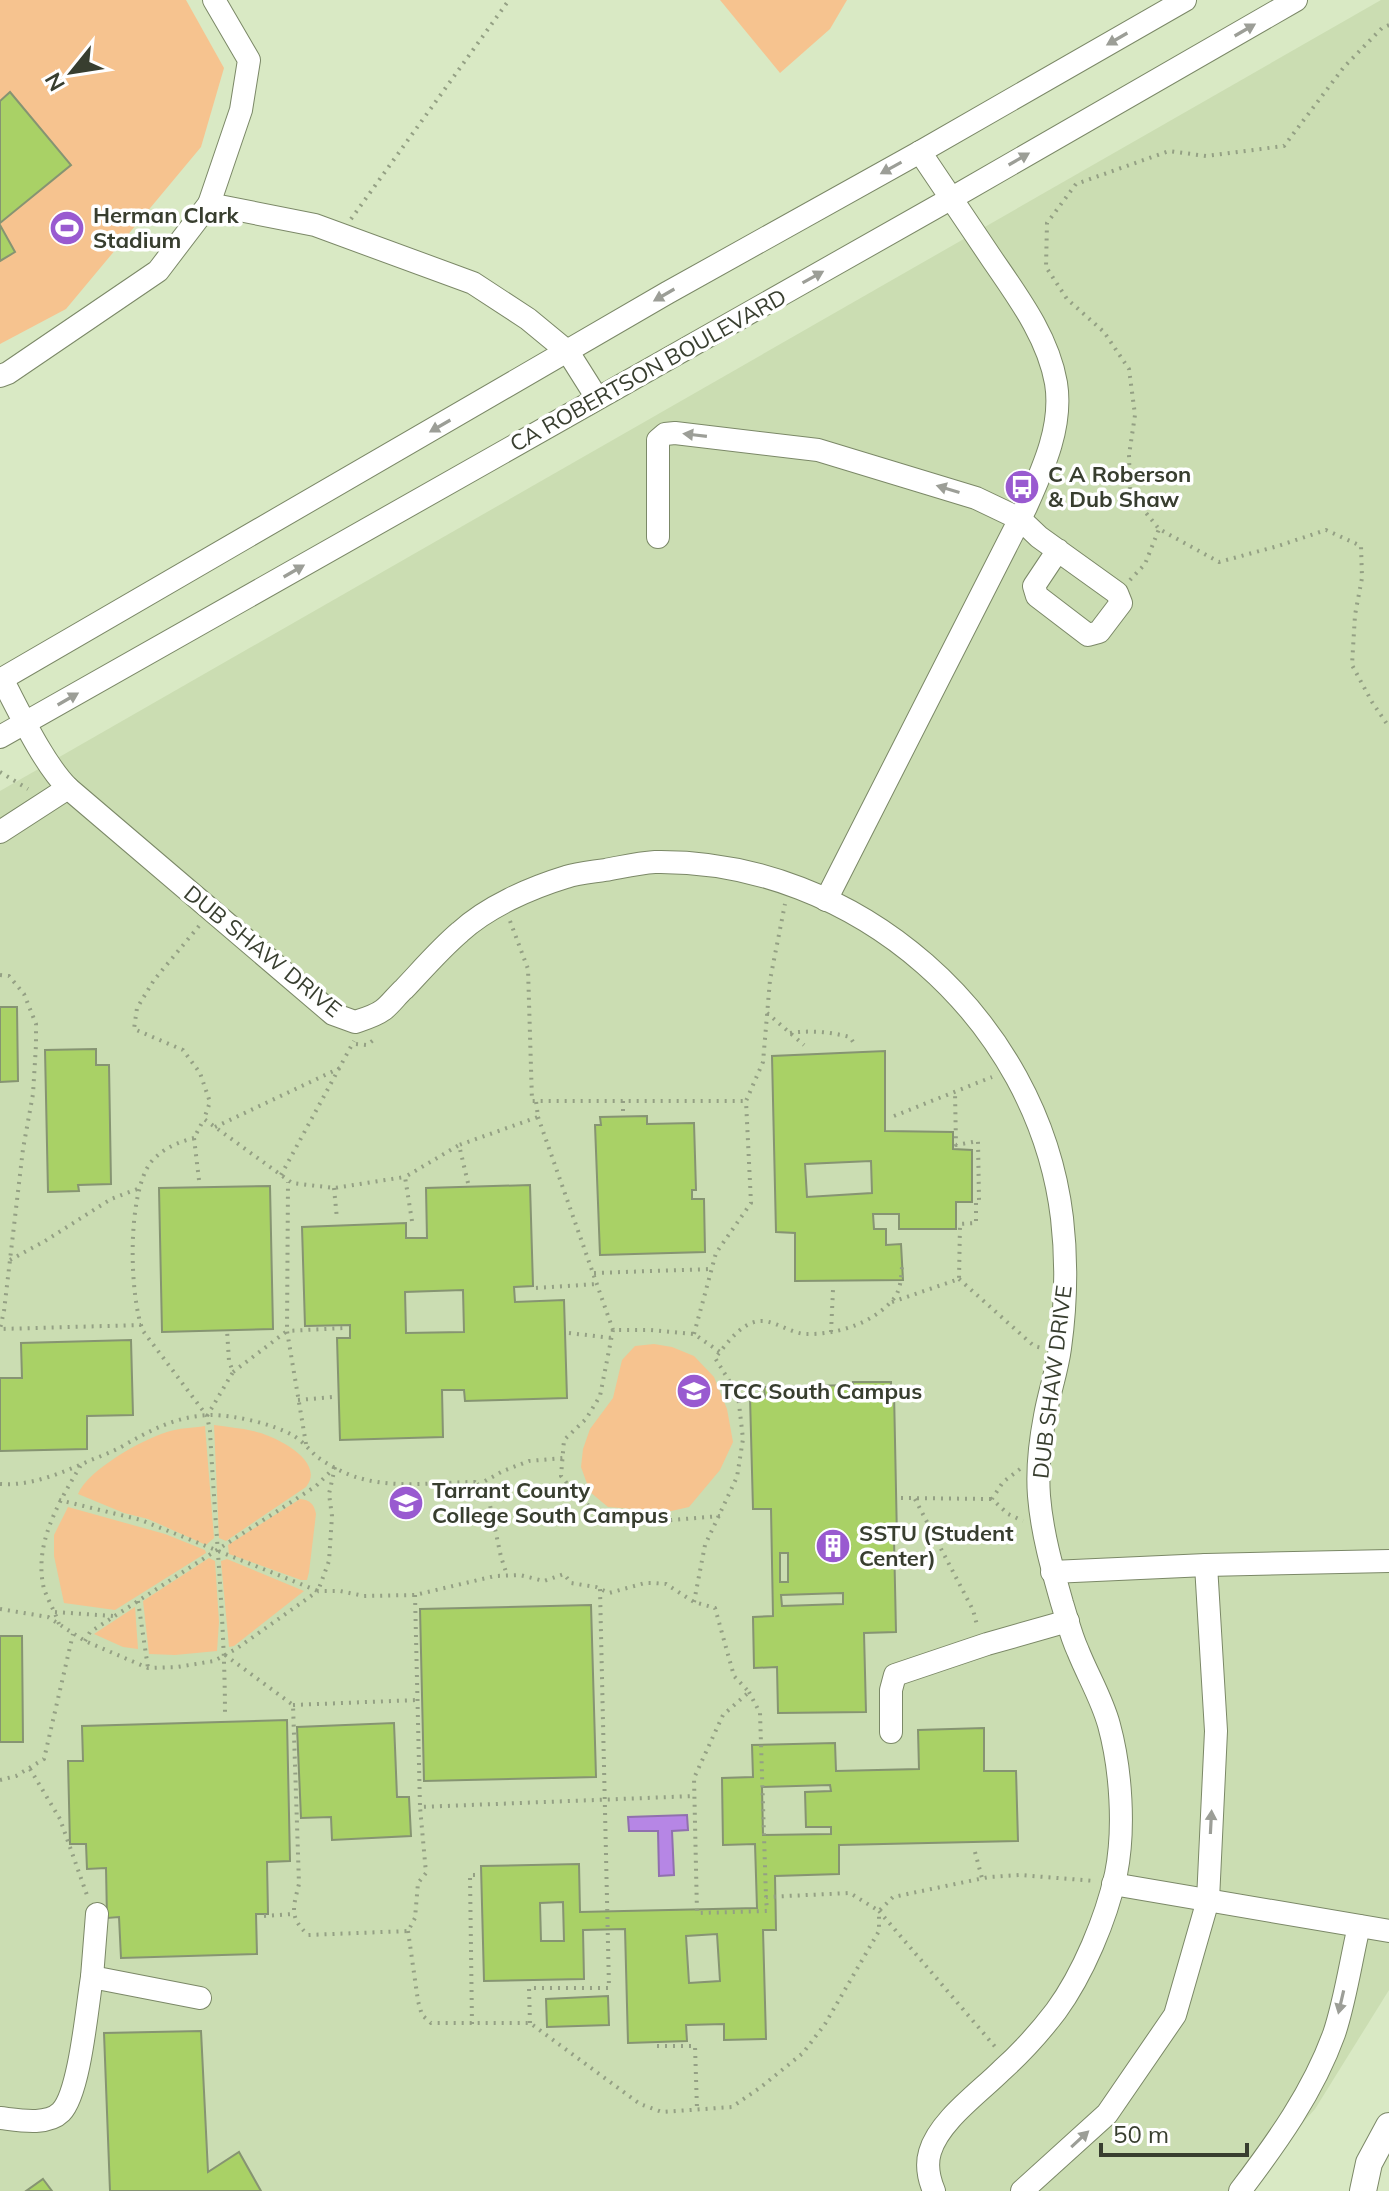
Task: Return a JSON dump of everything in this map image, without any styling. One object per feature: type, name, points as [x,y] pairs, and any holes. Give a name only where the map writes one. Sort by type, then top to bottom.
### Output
[{"type":"main road","points":[[1350,2191],[1389,2126]]},
{"type":"main road","points":[[1363,2191],[1369,2163]]},
{"type":"street","points":[[0,376],[158,271],[209,204],[241,110],[249,60],[214,0]]},
{"type":"street","points":[[1,680],[667,293],[1185,0]]},
{"type":"street","name":"CA ROBERTSON BOULEVARD","points":[[0,737],[1296,0]]},
{"type":"street","points":[[826,900],[1020,519],[1044,468],[1053,439],[1056,385],[1048,356],[1033,322],[920,152]]},
{"type":"street","points":[[209,204],[315,225],[473,283],[528,319],[568,352],[597,398]]},
{"type":"street","points":[[658,537],[658,440],[665,434],[675,433],[818,450],[976,498],[1020,519],[1039,537],[1058,550],[1117,593],[1121,603],[1099,632],[1088,635],[1037,596],[1034,586],[1058,550]]},
{"type":"street","name":"DUB SHAW DRIVE","points":[[1,680],[60,780],[333,1014],[352,1034],[382,1011],[463,929],[501,903],[567,876],[648,862],[695,863],[743,871],[826,900],[879,928],[925,963],[952,988],[992,1037],[1029,1101],[1050,1159],[1062,1216],[1066,1281],[1060,1351],[1045,1415],[1039,1491],[1052,1572],[1076,1647],[1108,1723],[1116,1759],[1120,1838],[1116,1873],[1099,1885],[1088,1953],[1077,1978],[1059,2007],[1019,2054],[941,2129],[929,2154],[929,2177],[934,2191]]},
{"type":"street","points":[[0,832],[68,788]]},
{"type":"street","points":[[1052,1572],[1389,1561]]},
{"type":"street","points":[[1022,2191],[1107,2114],[1175,2015],[1208,1900],[1216,1731],[1206,1565]]},
{"type":"street","points":[[891,1732],[891,1690],[895,1675],[983,1645],[1068,1621]]},
{"type":"street","points":[[1099,1885],[1389,1931]]},
{"type":"street","points":[[0,2118],[31,2121],[48,2118],[61,2112],[69,2098],[92,1977],[97,1914]]},
{"type":"street","points":[[1240,2191],[1271,2151],[1313,2082],[1334,2033],[1359,1926]]},
{"type":"street","points":[[92,1977],[200,1998]]},
{"type":"path","points":[[340,234],[509,0]]},
{"type":"path","points":[[1389,25],[1382,28],[1344,67],[1284,146],[1206,156],[1169,151],[1076,184],[1047,223],[1046,267],[1067,299],[1104,332],[1129,369],[1135,415],[1129,455],[1130,493],[1159,529],[1219,562],[1326,530],[1361,546],[1362,578],[1355,615],[1352,665],[1389,727]]},
{"type":"path","points":[[1117,593],[1145,564],[1159,529]]},
{"type":"path","points":[[0,772],[47,801]]},
{"type":"path","points":[[694,1334],[716,1253],[751,1203],[746,1101],[763,1062],[770,980],[781,916],[790,885]]},
{"type":"path","points":[[199,1180],[194,1138],[210,1102],[200,1073],[183,1050],[134,1029],[137,1008],[154,980],[211,911]]},
{"type":"path","points":[[498,924],[509,918],[528,969],[532,1101],[746,1101]]},
{"type":"path","points":[[0,975],[9,976],[24,994],[36,1024],[33,1094],[0,1329],[141,1325]]},
{"type":"path","points":[[767,1013],[804,1045]]},
{"type":"path","points":[[790,1033],[806,1030],[832,1033],[850,1037],[855,1045]]},
{"type":"path","points":[[281,1175],[341,1068],[352,1034],[367,1045],[384,1031]]},
{"type":"path","points":[[894,1116],[1010,1067]]},
{"type":"path","points":[[215,1127],[341,1068]]},
{"type":"path","points":[[955,1092],[956,1145],[978,1141],[979,1200],[976,1200],[976,1223],[960,1224],[959,1279],[1034,1346],[1060,1351]]},
{"type":"path","points":[[536,1101],[538,1117],[613,1330],[600,1396],[586,1419],[564,1440],[561,1476],[582,1502],[624,1524],[720,1516]]},
{"type":"path","points":[[623,1101],[623,1114]]},
{"type":"path","points":[[204,1119],[288,1181],[334,1188],[405,1177],[459,1145],[538,1117]]},
{"type":"path","points":[[194,1138],[175,1143],[153,1159],[142,1177],[134,1221],[133,1265],[137,1316],[143,1331],[207,1416],[225,1655],[225,1717]]},
{"type":"path","points":[[459,1145],[468,1183]]},
{"type":"path","points":[[405,1177],[412,1221]]},
{"type":"path","points":[[288,1181],[287,1331],[306,1446]]},
{"type":"path","points":[[10,1260],[111,1199],[140,1188]]},
{"type":"path","points":[[334,1188],[337,1219]]},
{"type":"path","points":[[694,1602],[705,1545],[737,1477],[743,1439],[738,1395],[715,1358],[740,1330],[761,1321],[803,1334],[853,1327],[895,1297],[901,1284],[902,1267]]},
{"type":"path","points":[[593,1273],[711,1269]]},
{"type":"path","points":[[888,1303],[959,1279]]},
{"type":"path","points":[[536,1288],[597,1284]]},
{"type":"path","points":[[831,1332],[833,1290]]},
{"type":"path","points":[[207,1416],[233,1372],[287,1331],[343,1328]]},
{"type":"path","points":[[227,1330],[229,1361],[233,1372]]},
{"type":"path","points":[[613,1330],[694,1334],[720,1352]]},
{"type":"path","points":[[569,1333],[612,1338]]},
{"type":"path","points":[[298,1400],[333,1397]]},
{"type":"path","points":[[0,1484],[27,1483],[58,1475],[101,1457],[140,1435],[191,1417],[241,1419],[278,1428],[295,1436],[319,1458],[359,1478],[396,1484],[475,1482],[487,1491],[507,1575]]},
{"type":"path","points":[[478,1485],[529,1461],[563,1458]]},
{"type":"path","points":[[60,1626],[44,1588],[41,1549],[59,1500],[82,1464]]},
{"type":"path","points":[[992,1499],[1003,1482],[1021,1466],[1019,1477]]},
{"type":"path","points":[[85,1641],[90,1632],[316,1486],[335,1467]]},
{"type":"path","points":[[0,1609],[48,1617],[85,1641],[148,1668],[214,1661],[255,1637],[318,1591],[329,1561],[332,1516],[329,1494],[335,1467]]},
{"type":"path","points":[[901,1498],[992,1499],[1008,1514],[1025,1522],[1023,1513]]},
{"type":"path","points":[[915,1499],[973,1610],[983,1645]]},
{"type":"path","points":[[59,1500],[141,1520],[318,1591],[364,1596],[415,1595],[495,1576],[520,1575],[544,1581],[564,1574],[571,1583],[596,1587],[609,1593],[645,1583],[666,1584],[694,1602],[715,1608],[734,1676],[749,1692],[760,1713],[767,1911],[697,1913],[694,1778],[723,1715],[749,1692]]},
{"type":"path","points":[[530,2023],[529,1988],[609,1988],[600,1589]]},
{"type":"path","points":[[415,1595],[420,1807],[426,1873],[418,1883],[415,1918],[408,1931],[418,2001],[422,2015],[431,2023],[530,2023],[640,2104],[662,2112],[732,2107],[803,2053],[825,2024],[879,1931],[879,1911],[893,1897],[982,1878],[1020,1875],[1099,1885]]},
{"type":"path","points":[[138,1601],[148,1668]]},
{"type":"path","points":[[55,1612],[116,1616]]},
{"type":"path","points":[[0,1780],[16,1776],[44,1759],[74,1634]]},
{"type":"path","points":[[225,1655],[293,1705],[417,1700]]},
{"type":"path","points":[[293,1705],[299,1884],[293,1907],[297,1925],[308,1935],[408,1931]]},
{"type":"path","points":[[29,1768],[60,1819],[86,1895],[97,1914]]},
{"type":"path","points":[[420,1807],[695,1796]]},
{"type":"path","points":[[975,1852],[982,1878]]},
{"type":"path","points":[[472,2024],[470,1875],[480,1875]]},
{"type":"path","points":[[766,1897],[850,1893],[879,1911],[1000,2053]]},
{"type":"path","points":[[264,1916],[295,1914]]},
{"type":"path","points":[[657,2046],[695,2046],[697,2109]]},
{"type":"shaded area","name":"Herman Clark Stadium","points":[[0,0],[186,0],[224,68],[201,147],[66,309],[0,344]]},
{"type":"shaded area","points":[[720,0],[847,0],[830,29],[780,73]]},
{"type":"shaded area","name":"TCC South Campus","points":[[1381,0],[1389,0],[1389,1990],[1315,2109],[1242,2191],[0,2191],[0,791]]},
{"type":"shaded area","points":[[654,1344],[694,1356],[714,1377],[727,1409],[733,1442],[720,1470],[689,1507],[667,1512],[608,1507],[590,1492],[581,1467],[583,1449],[590,1429],[613,1398],[622,1360],[635,1346]]},
{"type":"shaded area","points":[[214,1425],[253,1431],[285,1444],[304,1459],[311,1477],[306,1487],[226,1541],[219,1538]]},
{"type":"shaded area","points":[[205,1426],[214,1538],[206,1545],[148,1519],[124,1513],[78,1494],[92,1475],[130,1449],[171,1431]]},
{"type":"shaded area","points":[[300,1499],[311,1503],[316,1514],[307,1580],[229,1554],[228,1545]]},
{"type":"shaded area","points":[[68,1507],[165,1534],[206,1553],[115,1610],[64,1603],[54,1556],[54,1535]]},
{"type":"shaded area","points":[[209,1558],[215,1561],[219,1622],[217,1651],[149,1654],[143,1601]]},
{"type":"shaded area","points":[[227,1559],[304,1591],[229,1647],[221,1561]]},
{"type":"shaded area","points":[[135,1607],[138,1649],[123,1647],[94,1634]]},
{"type":"shaded area","points":[[687,1815],[688,1830],[672,1831],[674,1875],[659,1876],[658,1831],[629,1831],[628,1817]]},
{"type":"building","points":[[10,92],[71,165],[0,223],[0,101]]},
{"type":"building","points":[[0,225],[15,252],[0,261]]},
{"type":"building","points":[[0,1007],[17,1007],[18,1081],[0,1082]]},
{"type":"building","points":[[96,1049],[96,1065],[109,1065],[111,1184],[78,1185],[79,1191],[48,1192],[45,1050]]},
{"type":"building","points":[[885,1051],[885,1131],[953,1132],[953,1149],[972,1150],[972,1202],[956,1202],[956,1229],[899,1229],[899,1214],[873,1214],[874,1229],[886,1229],[886,1245],[901,1244],[903,1280],[795,1281],[795,1233],[776,1232],[772,1056]],"holes":[[[871,1161],[872,1193],[807,1197],[805,1164]]]},
{"type":"building","points":[[647,1116],[647,1124],[694,1123],[696,1190],[692,1190],[692,1199],[704,1199],[705,1252],[600,1255],[595,1125],[601,1125],[600,1117]]},
{"type":"building","points":[[530,1185],[533,1286],[514,1287],[515,1302],[564,1300],[567,1398],[465,1401],[464,1390],[442,1390],[443,1437],[340,1440],[337,1338],[350,1338],[350,1325],[305,1326],[302,1227],[406,1223],[406,1238],[427,1238],[426,1188]],"holes":[[[463,1290],[464,1332],[406,1333],[405,1292]]]},
{"type":"building","points":[[270,1186],[273,1329],[162,1332],[159,1188]]},
{"type":"building","points":[[131,1340],[133,1415],[87,1416],[87,1449],[0,1451],[0,1378],[22,1378],[21,1343]]},
{"type":"building","name":"SSTU (Student Center)","points":[[853,1382],[891,1382],[891,1392],[894,1392],[896,1632],[864,1633],[866,1712],[778,1713],[777,1667],[754,1668],[753,1617],[773,1616],[771,1509],[753,1509],[750,1397],[765,1397],[764,1387],[853,1385]],"holes":[[[780,1553],[788,1553],[788,1582],[780,1582]],[[843,1593],[843,1604],[782,1606],[781,1595]]]},
{"type":"building","points":[[591,1605],[596,1777],[424,1781],[420,1609]]},
{"type":"building","points":[[0,1636],[22,1636],[23,1742],[0,1742]]},
{"type":"building","points":[[287,1720],[290,1861],[267,1862],[268,1914],[256,1914],[257,1954],[121,1958],[119,1917],[107,1918],[106,1868],[87,1869],[86,1844],[70,1844],[68,1761],[83,1761],[82,1726]]},
{"type":"building","points":[[394,1723],[397,1797],[409,1797],[411,1836],[332,1840],[331,1817],[301,1818],[297,1727]]},
{"type":"building","points":[[984,1728],[984,1771],[1016,1771],[1018,1841],[839,1845],[839,1874],[775,1876],[776,1930],[763,1930],[766,2039],[724,2040],[724,2024],[686,2025],[687,2041],[628,2043],[625,1929],[583,1930],[584,1979],[484,1981],[481,1866],[579,1864],[580,1912],[757,1908],[755,1844],[723,1845],[722,1778],[753,1777],[752,1745],[835,1743],[836,1771],[919,1769],[918,1730]],"holes":[[[830,1785],[831,1791],[805,1792],[806,1827],[831,1827],[831,1834],[763,1835],[762,1787]],[[563,1902],[564,1941],[541,1941],[540,1903]],[[717,1934],[720,1981],[689,1983],[686,1936]]]},
{"type":"building","points":[[608,1996],[609,2025],[547,2027],[546,1999]]},
{"type":"building","points":[[201,2031],[208,2172],[239,2152],[261,2191],[110,2191],[104,2033]]},
{"type":"building","points":[[43,2179],[52,2191],[26,2191]]},
{"type":"place","name":"Herman Clark Stadium","points":[[67,228]]},
{"type":"place","name":"C A Roberson & Dub Shaw","points":[[1022,487]]},
{"type":"place","name":"TCC South Campus","points":[[694,1391]]},
{"type":"place","name":"Tarrant County College South Campus","points":[[406,1503]]},
{"type":"place","name":"SSTU (Student Center)","points":[[833,1546]]}]
